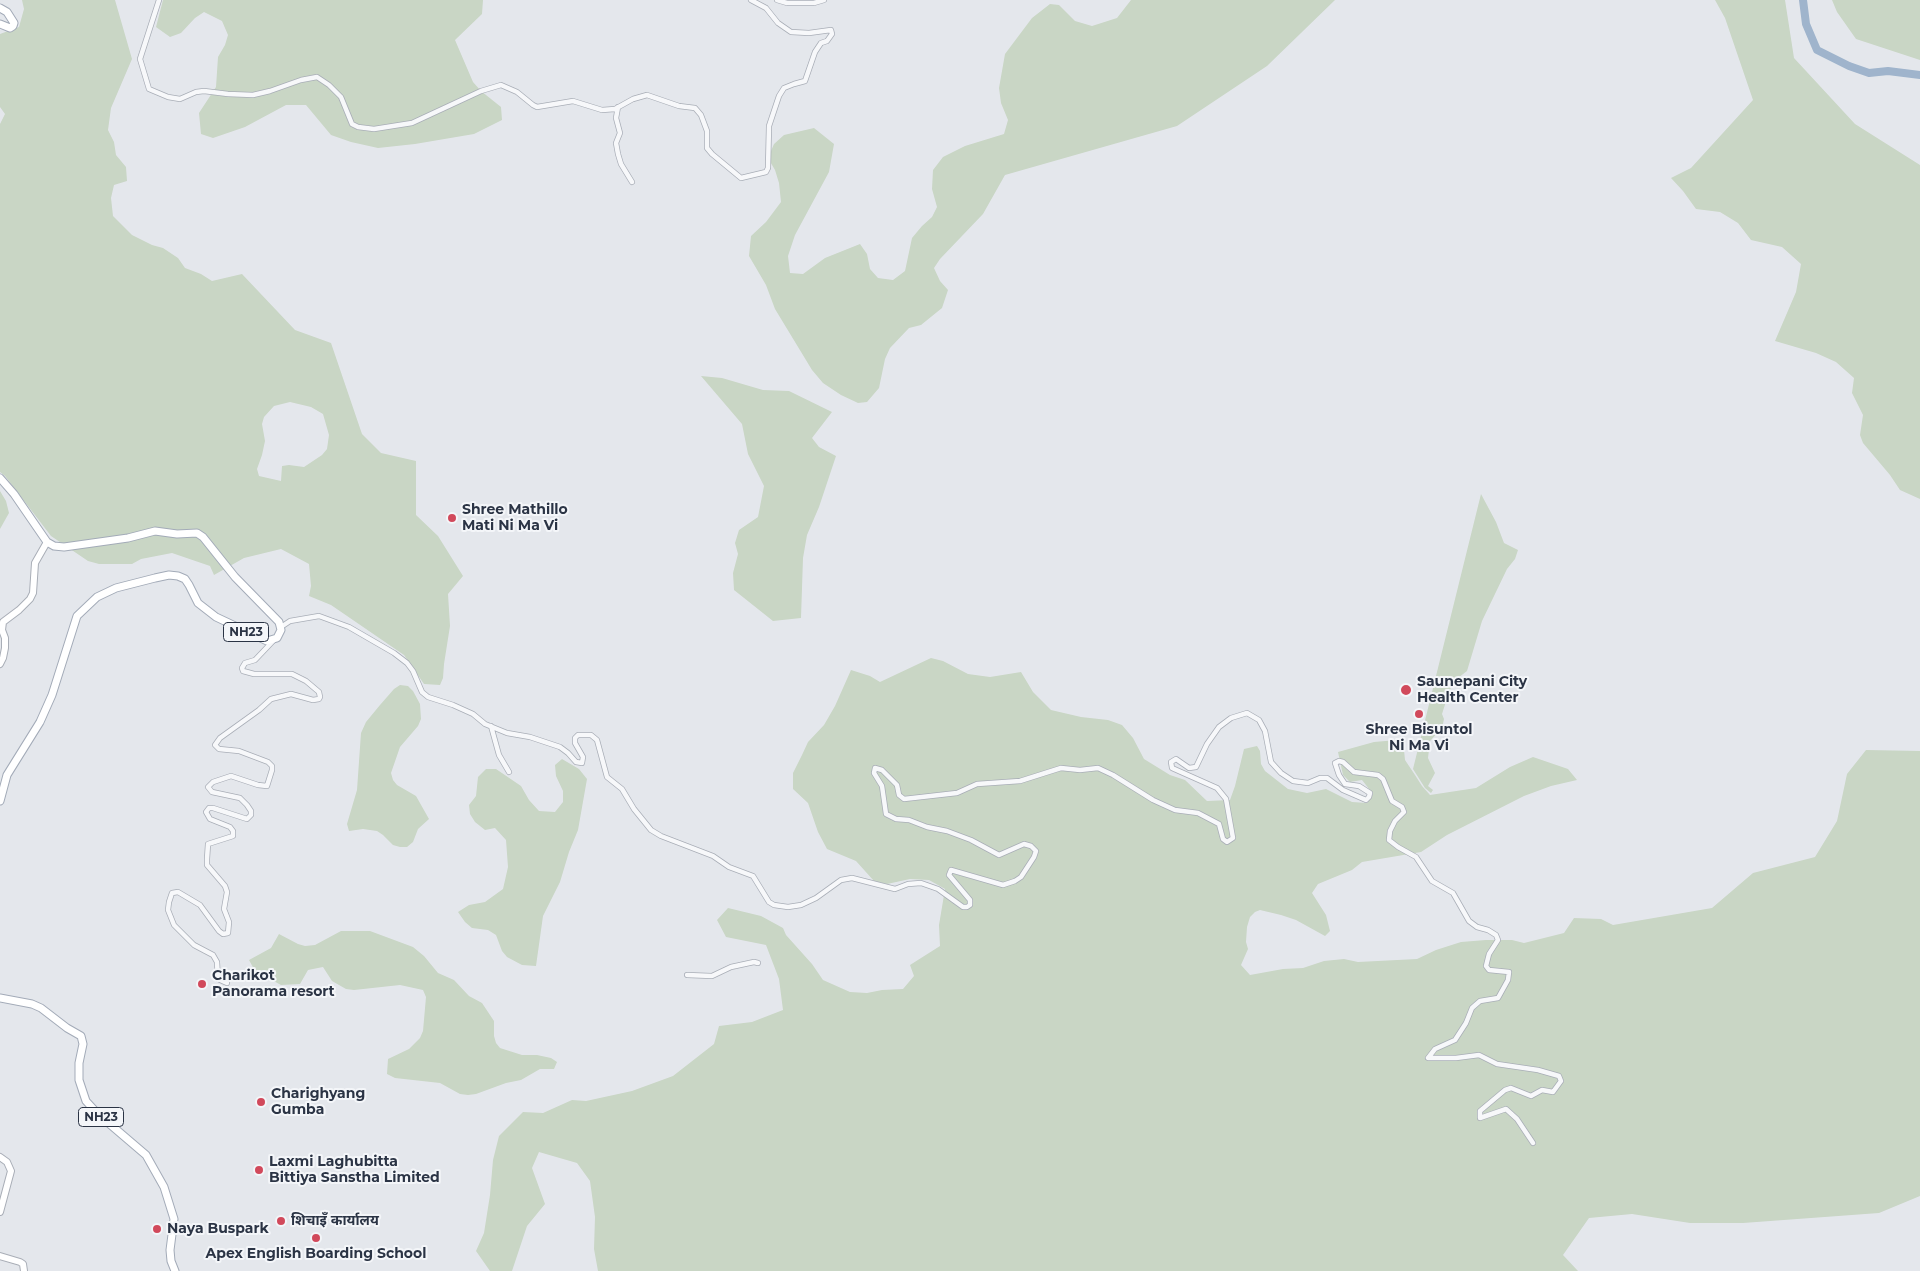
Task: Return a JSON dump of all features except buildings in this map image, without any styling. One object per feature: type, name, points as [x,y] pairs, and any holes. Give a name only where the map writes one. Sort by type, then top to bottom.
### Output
[{"type":"main road","points":[[0,8],[6,12],[14,26],[10,28],[0,24]]},
{"type":"main road","points":[[0,478],[14,494],[47,542],[35,563],[33,594],[19,610],[2,622],[5,648],[4,658],[0,664]]},
{"type":"main road","name":"NH23","points":[[0,801],[7,775],[40,722],[52,695],[77,616],[97,597],[116,588],[169,575],[178,576],[187,581],[198,603],[208,612],[267,641],[275,640],[280,636],[281,628],[279,622],[235,577],[203,537],[197,533],[177,534],[155,531],[128,538],[64,547],[54,546],[47,542]]},
{"type":"main road","name":"NH23","points":[[0,998],[32,1004],[42,1008],[67,1028],[81,1036],[83,1044],[79,1063],[79,1080],[86,1101],[98,1114],[146,1155],[164,1187],[174,1219],[170,1250],[171,1261],[175,1271]]},
{"type":"main road","points":[[0,1157],[7,1162],[11,1171],[0,1212]]},
{"type":"main road","points":[[0,1256],[20,1262],[23,1264],[24,1271]]},
{"type":"street","points":[[159,0],[140,59],[149,89],[168,97],[180,98],[204,91],[253,95],[270,92],[300,80],[317,77],[329,85],[341,97],[352,124],[358,127],[374,129],[412,123],[481,91],[501,85],[517,92],[538,107],[573,101],[602,110],[618,107],[633,99],[647,95],[673,104],[695,108],[701,115],[707,131],[707,148],[742,178],[766,172],[768,168],[769,126],[779,96],[784,88],[805,82],[815,52],[821,43],[827,41],[832,34],[831,30],[809,33],[791,32],[778,22],[766,8],[751,0]]},
{"type":"street","points":[[777,0],[787,3],[814,3],[824,0]]},
{"type":"street","points":[[618,107],[616,118],[620,133],[616,143],[618,154],[621,164],[632,182]]},
{"type":"street","points":[[281,628],[290,621],[319,616],[349,627],[394,653],[407,663],[413,671],[422,692],[428,697],[473,714],[491,726],[507,733],[530,737],[560,747],[568,752],[576,762],[582,763],[583,757],[575,744],[575,738],[578,735],[591,735],[596,740],[607,777],[622,789],[634,809],[652,830],[660,836],[675,840],[689,848],[713,856],[728,867],[753,876],[769,902],[774,905],[788,907],[800,905],[816,898],[841,880],[852,878],[895,889],[908,884],[921,884],[938,889],[963,907],[967,907],[970,905],[970,900],[949,875],[951,870],[1003,885],[1021,877],[1034,857],[1036,851],[1031,846],[1024,844],[999,855],[971,840],[947,831],[927,828],[909,820],[896,819],[886,814],[882,786],[874,774],[875,768],[882,770],[897,785],[899,795],[904,799],[957,793],[977,784],[1020,781],[1061,768],[1080,770],[1098,768],[1113,774],[1153,800],[1175,810],[1198,813],[1219,824],[1223,839],[1227,842],[1233,838],[1226,799],[1217,788],[1172,768],[1171,762],[1176,760],[1189,768],[1196,767],[1206,744],[1219,727],[1231,718],[1247,712],[1259,720],[1265,731],[1271,762],[1281,773],[1293,781],[1308,783],[1320,778],[1327,778],[1343,790],[1366,800],[1370,793],[1365,788],[1344,784],[1335,763],[1338,761],[1344,762],[1354,772],[1378,775],[1382,779],[1392,801],[1402,807],[1404,812],[1395,821],[1389,840],[1398,848],[1416,857],[1432,881],[1453,893],[1469,921],[1477,928],[1488,930],[1496,935],[1498,940],[1489,954],[1486,966],[1489,970],[1508,972],[1508,980],[1498,998],[1480,1001],[1472,1008],[1466,1023],[1455,1040],[1435,1049],[1428,1058],[1456,1058],[1480,1055],[1497,1064],[1538,1070],[1559,1076],[1561,1081],[1553,1092],[1542,1090],[1531,1096],[1511,1088],[1505,1090],[1480,1111],[1480,1118],[1506,1109],[1518,1119],[1533,1143]]},
{"type":"street","points":[[227,983],[218,979],[217,962],[213,955],[194,945],[174,926],[168,910],[169,902],[172,893],[178,892],[200,905],[219,931],[223,934],[228,933],[229,922],[224,909],[227,892],[225,886],[207,865],[207,859],[208,844],[232,836],[233,831],[230,827],[210,818],[206,812],[209,808],[213,808],[247,819],[251,815],[251,811],[240,798],[212,792],[208,787],[213,782],[230,776],[267,786],[272,766],[268,762],[244,752],[219,749],[215,745],[220,738],[259,710],[271,698],[291,694],[313,700],[319,700],[320,697],[318,692],[306,681],[292,674],[254,674],[243,671],[242,668],[245,663],[255,660],[275,640]]},
{"type":"street","points":[[491,726],[499,756],[509,772]]},
{"type":"street","points":[[687,975],[712,976],[731,967],[754,962],[758,963]]},
{"type":"green space","points":[[22,0],[115,0],[132,59],[111,108],[108,130],[114,142],[116,155],[126,167],[127,181],[114,185],[111,198],[113,216],[132,235],[163,248],[178,258],[185,268],[201,274],[212,281],[242,274],[295,330],[331,343],[362,434],[381,453],[416,461],[416,515],[438,536],[463,576],[448,594],[450,626],[443,678],[440,685],[424,684],[404,655],[331,605],[309,596],[311,586],[309,564],[281,549],[244,558],[214,575],[210,566],[172,553],[141,559],[132,564],[99,564],[88,561],[51,536],[0,472],[0,124],[5,114],[0,107],[0,34],[19,27],[24,9]],"holes":[[[290,402],[311,407],[323,414],[329,435],[327,449],[322,455],[304,467],[282,466],[281,481],[259,476],[257,469],[265,441],[262,424],[264,417],[274,406]]]},
{"type":"green space","points":[[163,0],[483,0],[482,14],[455,40],[473,82],[501,107],[502,120],[474,134],[378,148],[331,135],[306,105],[286,105],[245,127],[213,138],[201,134],[199,113],[216,87],[218,57],[228,35],[222,21],[204,12],[195,18],[181,33],[170,37],[156,27]]},
{"type":"green space","points":[[1131,0],[1335,0],[1267,66],[1177,126],[1005,175],[983,214],[940,259],[934,268],[940,281],[948,290],[942,308],[921,325],[909,328],[890,348],[885,359],[879,388],[867,402],[858,403],[823,383],[812,370],[775,309],[766,285],[749,256],[751,236],[766,222],[781,202],[779,183],[775,170],[768,158],[774,144],[784,135],[814,128],[834,144],[829,172],[795,235],[788,256],[790,273],[803,274],[825,258],[860,244],[867,254],[870,269],[878,278],[893,280],[905,271],[912,238],[932,217],[937,207],[932,189],[933,170],[943,157],[965,146],[1004,134],[1008,120],[1001,103],[999,88],[1005,54],[1032,18],[1050,4],[1059,5],[1075,21],[1092,26],[1117,18]]},
{"type":"green space","points":[[1715,0],[1785,0],[1794,58],[1855,124],[1920,165],[1920,499],[1900,490],[1863,443],[1860,435],[1863,415],[1852,393],[1854,378],[1836,362],[1816,353],[1775,341],[1796,292],[1801,264],[1782,247],[1751,240],[1738,223],[1720,212],[1696,209],[1671,178],[1691,168],[1753,100],[1725,18]]},
{"type":"green space","points":[[1832,0],[1920,0],[1920,60],[1856,39],[1837,12]]},
{"type":"green space","points":[[701,376],[722,378],[763,390],[789,391],[832,412],[812,438],[819,447],[836,456],[819,507],[807,535],[803,558],[801,618],[773,621],[734,590],[733,573],[738,554],[735,543],[739,530],[758,517],[764,486],[748,454],[742,424]]},
{"type":"green space","points":[[0,491],[6,501],[9,513],[0,529]]},
{"type":"green space","points":[[1481,494],[1496,522],[1504,543],[1518,550],[1482,621],[1467,671],[1454,681],[1449,692],[1442,714],[1444,719],[1442,728],[1430,741],[1428,758],[1435,773],[1428,786],[1433,790],[1431,793],[1425,788],[1413,769]]},
{"type":"green space","points":[[931,658],[943,661],[968,674],[990,677],[1021,672],[1033,692],[1051,710],[1081,717],[1108,720],[1122,725],[1133,738],[1144,759],[1170,775],[1185,780],[1207,801],[1230,800],[1244,749],[1257,746],[1260,751],[1261,764],[1265,771],[1288,789],[1307,793],[1326,789],[1352,802],[1367,803],[1373,794],[1362,780],[1350,782],[1343,775],[1338,752],[1374,742],[1397,740],[1404,750],[1405,760],[1430,795],[1476,788],[1510,767],[1533,757],[1568,769],[1577,780],[1551,786],[1524,796],[1447,835],[1421,852],[1362,862],[1352,870],[1318,884],[1312,893],[1326,915],[1330,931],[1325,936],[1296,920],[1260,910],[1255,912],[1250,917],[1247,927],[1246,942],[1248,949],[1241,965],[1250,975],[1283,969],[1303,968],[1324,961],[1344,959],[1358,962],[1417,959],[1436,950],[1461,942],[1512,940],[1524,943],[1564,933],[1574,918],[1601,919],[1613,925],[1712,908],[1753,873],[1815,857],[1837,821],[1847,774],[1866,750],[1920,751],[1920,1196],[1879,1213],[1743,1223],[1690,1223],[1632,1214],[1589,1218],[1563,1255],[1578,1271],[598,1271],[594,1249],[595,1217],[590,1181],[577,1163],[539,1152],[532,1168],[545,1204],[527,1226],[512,1271],[490,1271],[476,1251],[484,1233],[493,1160],[499,1136],[523,1112],[543,1113],[572,1100],[586,1101],[632,1091],[673,1076],[714,1044],[719,1026],[752,1022],[783,1010],[779,979],[766,945],[726,937],[717,920],[728,908],[761,916],[783,928],[786,935],[812,964],[823,980],[850,992],[867,993],[903,989],[914,976],[910,965],[940,946],[939,925],[945,889],[929,880],[910,879],[887,884],[874,881],[856,861],[827,849],[818,832],[808,803],[793,789],[793,773],[808,742],[824,725],[835,706],[851,670],[870,676],[880,682]]},
{"type":"green space","points":[[400,685],[408,686],[413,691],[420,704],[421,719],[418,726],[400,747],[391,773],[397,785],[416,796],[429,819],[418,829],[413,842],[407,847],[393,845],[377,831],[363,829],[349,831],[347,824],[357,790],[361,733],[366,722],[394,689]]},
{"type":"green space","points":[[562,759],[579,769],[587,779],[578,830],[560,882],[543,916],[536,966],[522,965],[507,957],[502,951],[496,935],[488,930],[472,928],[458,912],[469,905],[485,902],[503,889],[508,867],[506,840],[495,828],[485,830],[475,822],[470,814],[469,805],[476,796],[478,777],[486,769],[496,769],[521,786],[529,800],[539,811],[555,812],[563,802],[563,791],[556,776],[555,765]]},
{"type":"green space","points":[[341,931],[370,931],[413,947],[424,956],[438,973],[454,980],[469,996],[482,1003],[494,1021],[494,1036],[500,1048],[522,1055],[537,1055],[551,1058],[557,1062],[554,1069],[540,1069],[521,1080],[468,1095],[460,1094],[440,1083],[395,1078],[387,1074],[388,1059],[409,1049],[420,1038],[423,1031],[426,997],[423,990],[400,985],[354,990],[346,989],[332,981],[323,967],[308,970],[300,984],[281,985],[255,971],[249,960],[271,948],[279,934],[305,946],[315,945]]},
{"type":"waterway","points":[[1803,0],[1806,24],[1817,50],[1849,66],[1869,73],[1888,71],[1920,75]]},
{"type":"place","name":"Shree Mathillo Mati Ni Ma Vi","points":[[452,518]]},
{"type":"place","name":"Saunepani City Health Center","points":[[1406,690]]},
{"type":"place","name":"Shree Bisuntol Ni Ma Vi","points":[[1419,714]]},
{"type":"place","name":"Charikot Panorama resort","points":[[202,984]]},
{"type":"place","name":"Charighyang Gumba","points":[[261,1102]]},
{"type":"place","name":"Laxmi Laghubitta Bittiya Sanstha Limited","points":[[259,1170]]},
{"type":"place","name":"शिचाइँ कार्यालय","points":[[281,1221]]},
{"type":"place","name":"Naya Buspark","points":[[157,1229]]},
{"type":"place","name":"Apex English Boarding School","points":[[316,1238]]}]
